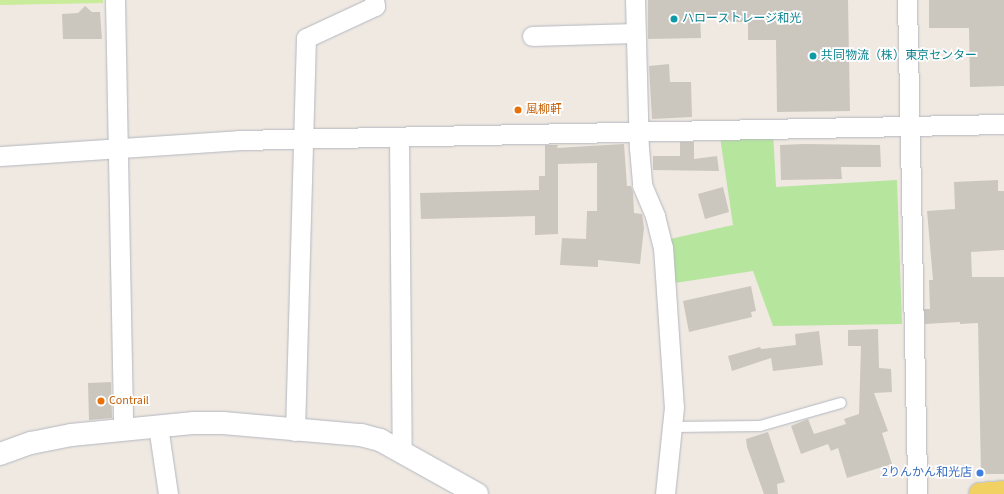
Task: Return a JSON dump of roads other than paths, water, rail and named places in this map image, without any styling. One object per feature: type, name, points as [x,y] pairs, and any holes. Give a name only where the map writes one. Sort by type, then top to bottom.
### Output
[{"type":"main road","points":[[980,494],[1004,492]]},
{"type":"street","points":[[115,0],[123,430]]},
{"type":"street","points":[[295,431],[306,38],[375,6],[374,0]]},
{"type":"street","points":[[635,0],[635,33],[642,185],[655,216],[662,247],[674,407],[666,494]]},
{"type":"street","points":[[907,0],[917,494]]},
{"type":"street","points":[[532,36],[635,33]]},
{"type":"street","points":[[0,156],[239,140],[1004,124]]},
{"type":"street","points":[[399,137],[402,450]]},
{"type":"street","points":[[1,449],[71,435],[158,426],[223,423],[295,431],[361,435],[380,440],[402,450],[477,494]]},
{"type":"street","points":[[158,426],[168,494]]},
{"type":"lane","points":[[672,428],[760,426],[841,403]]},
{"type":"place","name":"ハローストレージ和光","points":[[674,19]]},
{"type":"place","name":"共同物流（株）東京センター","points":[[813,56]]},
{"type":"place","name":"風柳軒","points":[[518,110]]},
{"type":"place","name":"Contrail","points":[[101,401]]},
{"type":"place","name":"2りんかん和光店","points":[[980,473]]}]
